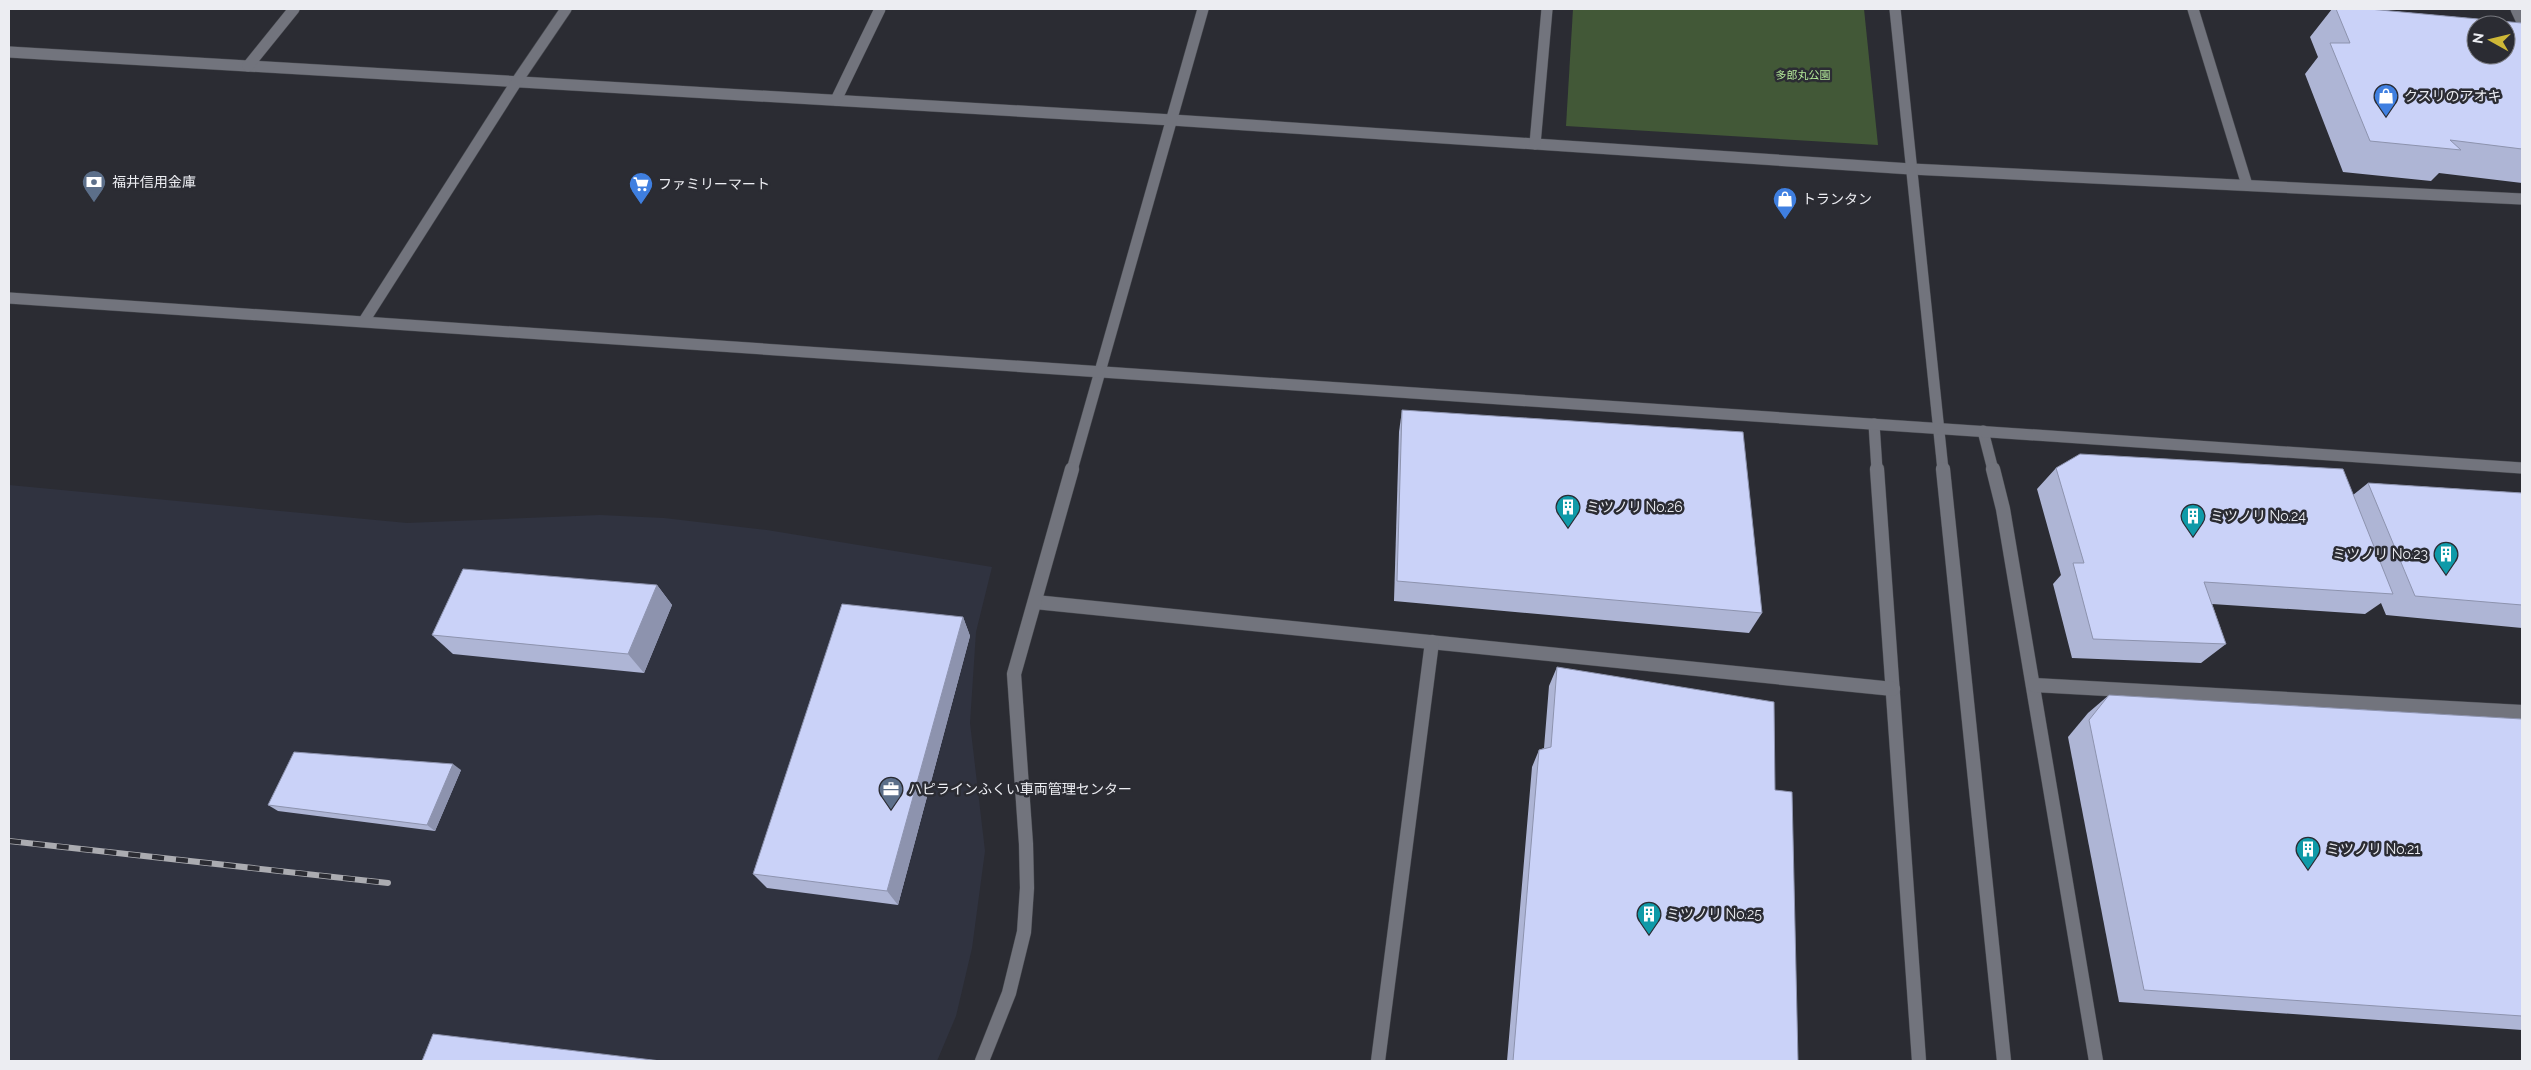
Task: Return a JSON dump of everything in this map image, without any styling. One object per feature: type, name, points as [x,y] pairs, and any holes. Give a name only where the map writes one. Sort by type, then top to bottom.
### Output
[{"type":"street","points":[[248,66],[294,9]]},
{"type":"street","points":[[364,322],[517,81],[566,9]]},
{"type":"street","points":[[836,100],[880,9]]},
{"type":"street","points":[[982,1061],[1009,992],[1024,932],[1027,888],[1026,844],[1014,674],[1203,9]]},
{"type":"street","points":[[1535,144],[1547,9]]},
{"type":"street","points":[[1895,9],[2004,1061]]},
{"type":"street","points":[[2193,9],[2247,186]]},
{"type":"street","points":[[2516,9],[2522,22]]},
{"type":"street","points":[[9,52],[1172,120],[1911,169],[2522,199]]},
{"type":"street","points":[[9,298],[2522,468]]},
{"type":"street","points":[[1874,424],[1919,1061]]},
{"type":"street","points":[[1982,431],[2003,508],[2096,1061]]},
{"type":"street","points":[[1035,602],[1893,689]]},
{"type":"street","points":[[1378,1061],[1432,642]]},
{"type":"street","points":[[2034,685],[2522,712]]},
{"type":"shaded area","points":[[9,485],[407,523],[600,515],[664,518],[767,530],[992,567],[976,632],[970,723],[985,851],[972,948],[956,1016],[937,1061],[9,1061]]},
{"type":"green space","name":"多郎丸公園","points":[[1573,9],[1864,9],[1878,145],[1566,126]]},
{"type":"building","points":[[2336,9],[2369,9],[2466,18],[2466,65],[2516,65],[2516,22],[2522,23],[2522,149],[2450,140],[2461,150],[2370,141],[2330,43],[2350,43]]},
{"type":"building","name":"ミツノリ No.26","points":[[1402,410],[1743,432],[1762,613],[1397,581]]},
{"type":"building","name":"ミツノリ No.24","points":[[2080,454],[2343,469],[2393,594],[2204,582],[2226,644],[2093,639],[2073,563],[2084,563],[2056,468]]},
{"type":"building","name":"ミツノリ No.23","points":[[2368,483],[2522,493],[2522,605],[2415,596]]},
{"type":"building","points":[[463,569],[657,585],[628,654],[432,635]]},
{"type":"building","points":[[842,604],[963,617],[887,891],[753,874]]},
{"type":"building","name":"ミツノリ No.25","points":[[1557,667],[1774,702],[1775,790],[1792,792],[1798,1061],[1513,1061],[1539,750],[1551,747]]},
{"type":"building","name":"ミツノリ No.21","points":[[2109,695],[2522,719],[2522,1016],[2144,990],[2089,720]]},
{"type":"building","points":[[294,752],[453,764],[427,825],[268,805]]},
{"type":"building","points":[[433,1034],[661,1061],[422,1061]]},
{"type":"railway","points":[[9,841],[388,883]]},
{"type":"place","name":"クスリのアオキ","points":[[2386,117]]},
{"type":"place","name":"福井信用金庫","points":[[94,203]]},
{"type":"place","name":"ファミリーマート","points":[[641,205]]},
{"type":"place","name":"トランタン","points":[[1785,220]]},
{"type":"place","name":"ミツノリ No.26","points":[[1568,528]]},
{"type":"place","name":"ミツノリ No.24","points":[[2193,537]]},
{"type":"place","name":"ミツノリ No.23","points":[[2446,575]]},
{"type":"place","name":"ハピラインふくい車両管理センター","points":[[891,810]]},
{"type":"place","name":"ミツノリ No.21","points":[[2308,870]]},
{"type":"place","name":"ミツノリ No.25","points":[[1649,935]]}]
